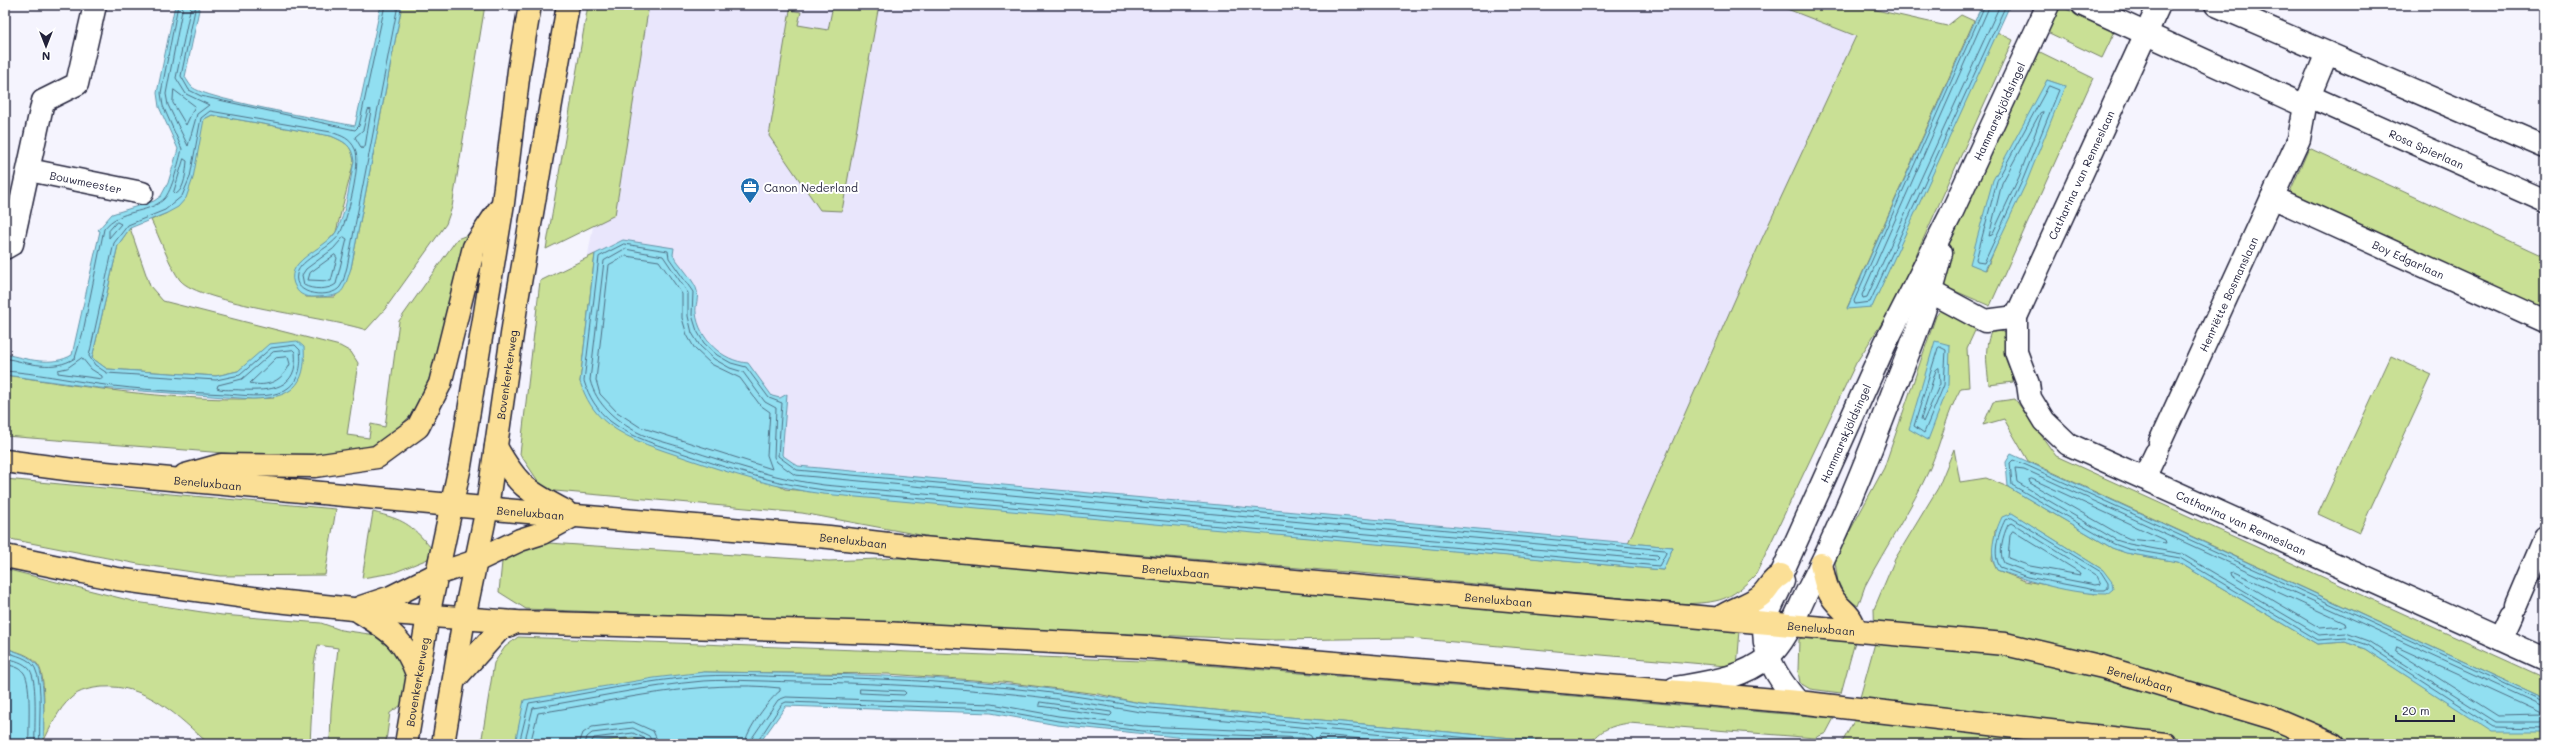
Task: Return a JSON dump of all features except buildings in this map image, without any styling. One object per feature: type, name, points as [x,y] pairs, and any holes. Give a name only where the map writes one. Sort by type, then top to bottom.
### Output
[{"type":"main road","name":"Bovenkerkerweg","points":[[406,744],[428,616],[452,504],[503,203],[519,70],[530,5]]},
{"type":"main road","name":"Bovenkerkerweg","points":[[443,744],[464,618],[487,508],[517,300],[568,5]]},
{"type":"main road","points":[[170,479],[221,465],[315,466],[377,457],[418,427],[440,384],[474,247],[503,203]]},
{"type":"main road","points":[[496,447],[511,473],[522,487],[573,516]]},
{"type":"main road","name":"Beneluxbaan","points":[[5,461],[170,479],[573,516],[2005,644],[2103,667],[2273,718],[2334,744]]},
{"type":"main road","points":[[356,609],[391,597],[437,574],[476,561],[520,540],[542,533],[573,516]]},
{"type":"main road","points":[[5,556],[117,579],[267,600],[428,616],[516,622],[883,633],[1147,647],[1411,668],[1658,691],[1798,702],[2165,744]]},
{"type":"main road","points":[[1822,564],[1829,592],[1834,601],[1850,614],[1856,630]]},
{"type":"main road","points":[[1719,618],[1761,596],[1773,578],[1781,575]]},
{"type":"main road","points":[[356,609],[394,634],[410,654],[418,676]]},
{"type":"main road","points":[[455,679],[499,630],[516,622]]},
{"type":"street","points":[[5,248],[12,244],[43,101],[77,84],[95,5]]},
{"type":"street","name":"Hammarskjöldsingel","points":[[1658,691],[1730,678],[1753,668],[1768,656],[1782,641],[1822,564],[1863,471],[1924,288],[1950,216],[2048,5]]},
{"type":"street","name":"Rosa Spierlaan","points":[[2083,5],[2545,201]]},
{"type":"street","points":[[2146,32],[2159,5]]},
{"type":"street","points":[[2216,5],[2545,147]]},
{"type":"street","name":"Catharina van Renneslaan","points":[[2146,32],[2016,317],[2016,352],[2028,384],[2030,398],[2044,421],[2068,444],[2545,659]]},
{"type":"street","points":[[2307,101],[2328,53]]},
{"type":"street","name":"Henriëtte Bosmanslaan","points":[[2144,478],[2295,146],[2307,101]]},
{"type":"street","name":"Bouwmeester","points":[[29,170],[142,193]]},
{"type":"street","name":"Boy Edgarlaan","points":[[2272,197],[2545,321]]},
{"type":"street","points":[[1924,288],[1985,321],[2016,317]]},
{"type":"street","name":"Hammarskjöldsingel","points":[[1798,702],[1782,683],[1768,656],[1766,622],[1783,581],[1781,575],[1885,344],[1924,288]]},
{"type":"street","points":[[2500,638],[2514,610],[2545,538]]},
{"type":"shaded area","points":[[632,5],[1824,5],[1921,26],[1673,584],[547,488]]},
{"type":"green space","points":[[402,5],[485,5],[452,207],[446,224],[385,309],[366,330],[238,303],[192,289],[180,280],[169,260],[151,220],[167,213],[204,119],[212,115],[331,136],[344,142],[350,148],[354,161],[336,232],[327,242],[299,263],[306,297],[335,297],[351,268]]},
{"type":"green space","points":[[588,5],[649,5],[615,215],[546,249]]},
{"type":"green space","points":[[833,5],[879,5],[842,211],[820,210],[769,136],[790,10],[801,12],[798,25],[828,30]]},
{"type":"green space","points":[[1777,5],[1854,5],[1947,26],[1961,15],[1974,21],[1847,308],[1872,306],[1997,32],[2013,40],[1894,304],[1856,363],[1756,574],[1738,590],[1723,599],[1682,604],[1382,575],[931,537],[802,513],[544,490],[520,454],[540,281],[595,254],[580,382],[785,489],[1663,570],[1673,547],[1628,543],[1759,245],[1856,36]]},
{"type":"green space","points":[[2057,5],[2115,31],[2102,58],[2045,31]]},
{"type":"green space","points":[[2036,50],[2093,78],[1990,306],[1932,281]],"holes":[[[2047,80],[2064,86],[1986,270],[1971,264]]]},
{"type":"green space","points":[[2309,148],[2545,257],[2545,311],[2289,194]]},
{"type":"green space","points":[[130,228],[150,286],[163,301],[340,346],[351,352],[358,363],[347,435],[369,438],[371,424],[385,427],[399,321],[457,239],[470,234],[422,404],[394,432],[376,444],[354,452],[289,458],[5,436],[5,375],[105,389],[173,396],[240,399],[274,398],[251,361],[238,371],[216,376],[107,369],[92,358],[118,245]]},
{"type":"green space","points":[[1943,307],[1979,322],[1967,348],[1969,387],[1961,388],[1948,417],[1930,468],[1915,498],[1865,586],[1858,606],[1846,598],[1838,582],[1835,562],[1845,540],[1884,468],[1936,316]]},
{"type":"green space","points":[[1993,328],[2007,334],[2013,382],[1989,385],[1987,349]]},
{"type":"green space","points":[[2391,356],[2432,375],[2359,533],[2318,514]]},
{"type":"green space","points":[[2015,399],[2056,456],[2545,678],[2545,699],[2028,461],[2004,419],[1983,425],[1993,402]]},
{"type":"green space","points":[[1954,449],[1960,482],[1986,478],[2008,487],[2112,548],[2127,553],[2178,562],[2317,644],[2345,642],[2365,649],[2493,731],[2543,731],[2545,732],[2545,744],[1841,744],[1853,723],[1875,643],[1874,609],[1895,559],[1938,488]],"holes":[[[2013,514],[2103,570],[2095,594],[2025,581],[1997,570],[1992,560],[1995,531]]]},
{"type":"green space","points":[[5,479],[336,509],[325,575],[220,576],[138,564],[5,538]]},
{"type":"green space","points":[[373,512],[392,517],[412,528],[431,548],[428,559],[393,573],[362,578]]},
{"type":"green space","points":[[548,543],[829,561],[901,558],[1740,630],[1737,667],[1409,638],[1274,640],[526,609],[499,592],[502,562],[529,546]]},
{"type":"green space","points":[[5,569],[136,602],[222,615],[321,623],[341,630],[376,635],[390,643],[407,673],[404,703],[390,713],[386,741],[388,744],[330,744],[331,710],[338,648],[318,645],[314,664],[310,744],[209,744],[161,704],[148,696],[118,687],[90,689],[74,695],[66,702],[43,742],[44,690],[41,671],[35,661],[31,658],[5,648]]},
{"type":"green space","points":[[1808,636],[1856,638],[1841,693],[1810,689],[1800,683],[1798,671],[1799,639]]},
{"type":"green space","points":[[518,637],[1169,662],[1834,718],[1826,733],[1815,738],[1629,723],[1617,725],[1607,729],[1598,735],[1590,744],[1576,744],[1140,703],[1098,694],[1002,682],[888,674],[704,672],[525,700],[515,744],[481,744],[494,663],[505,647]]},
{"type":"green space","points":[[633,737],[647,744],[580,744]]},
{"type":"water","points":[[175,5],[200,5],[185,77],[192,87],[201,92],[242,103],[355,126],[381,5],[402,5],[351,268],[346,284],[340,293],[336,295],[311,297],[299,292],[293,279],[294,270],[299,263],[323,245],[336,232],[347,198],[354,161],[350,148],[344,142],[331,136],[212,115],[204,119],[193,178],[186,198],[178,207],[167,213],[130,228],[118,245],[92,358],[107,369],[216,376],[238,371],[269,344],[297,341],[304,347],[304,361],[299,381],[294,388],[277,396],[253,399],[99,388],[5,375],[5,354],[39,361],[56,361],[72,355],[100,231],[98,230],[112,214],[154,201],[161,196],[168,183],[178,149],[159,107],[157,93]]},
{"type":"water","points":[[1982,5],[2010,5],[1872,307],[1847,309]]},
{"type":"water","points":[[2047,80],[2065,86],[2027,181],[1985,270],[1970,264],[1993,180]]},
{"type":"water","points":[[623,240],[674,248],[673,255],[696,287],[698,296],[696,313],[698,323],[707,340],[713,347],[729,358],[748,363],[772,396],[780,398],[787,394],[782,455],[798,466],[1673,547],[1663,570],[823,494],[788,488],[738,475],[705,465],[627,436],[608,424],[594,410],[585,394],[580,382],[595,254]]},
{"type":"water","points":[[1935,341],[1950,345],[1949,385],[1928,440],[1909,429]]},
{"type":"water","points":[[2011,454],[2545,699],[2545,732],[2493,732],[2365,649],[2345,642],[2317,644],[2178,562],[2126,553],[2112,548],[2008,487],[2006,462]]},
{"type":"water","points":[[2012,513],[2103,570],[2112,582],[2113,589],[2107,594],[2065,590],[1997,570],[1994,564],[1993,544],[2002,517]]},
{"type":"water","points":[[5,648],[22,654],[30,659],[37,665],[40,671],[44,702],[44,744],[5,744]]},
{"type":"water","points":[[704,672],[868,675],[977,681],[1086,694],[1140,703],[1576,744],[1357,744],[1186,738],[1057,725],[991,713],[786,706],[759,744],[647,744],[633,737],[580,744],[515,744],[524,700],[654,678]]},
{"type":"place","name":"Canon Nederland","points":[[750,204]]}]
